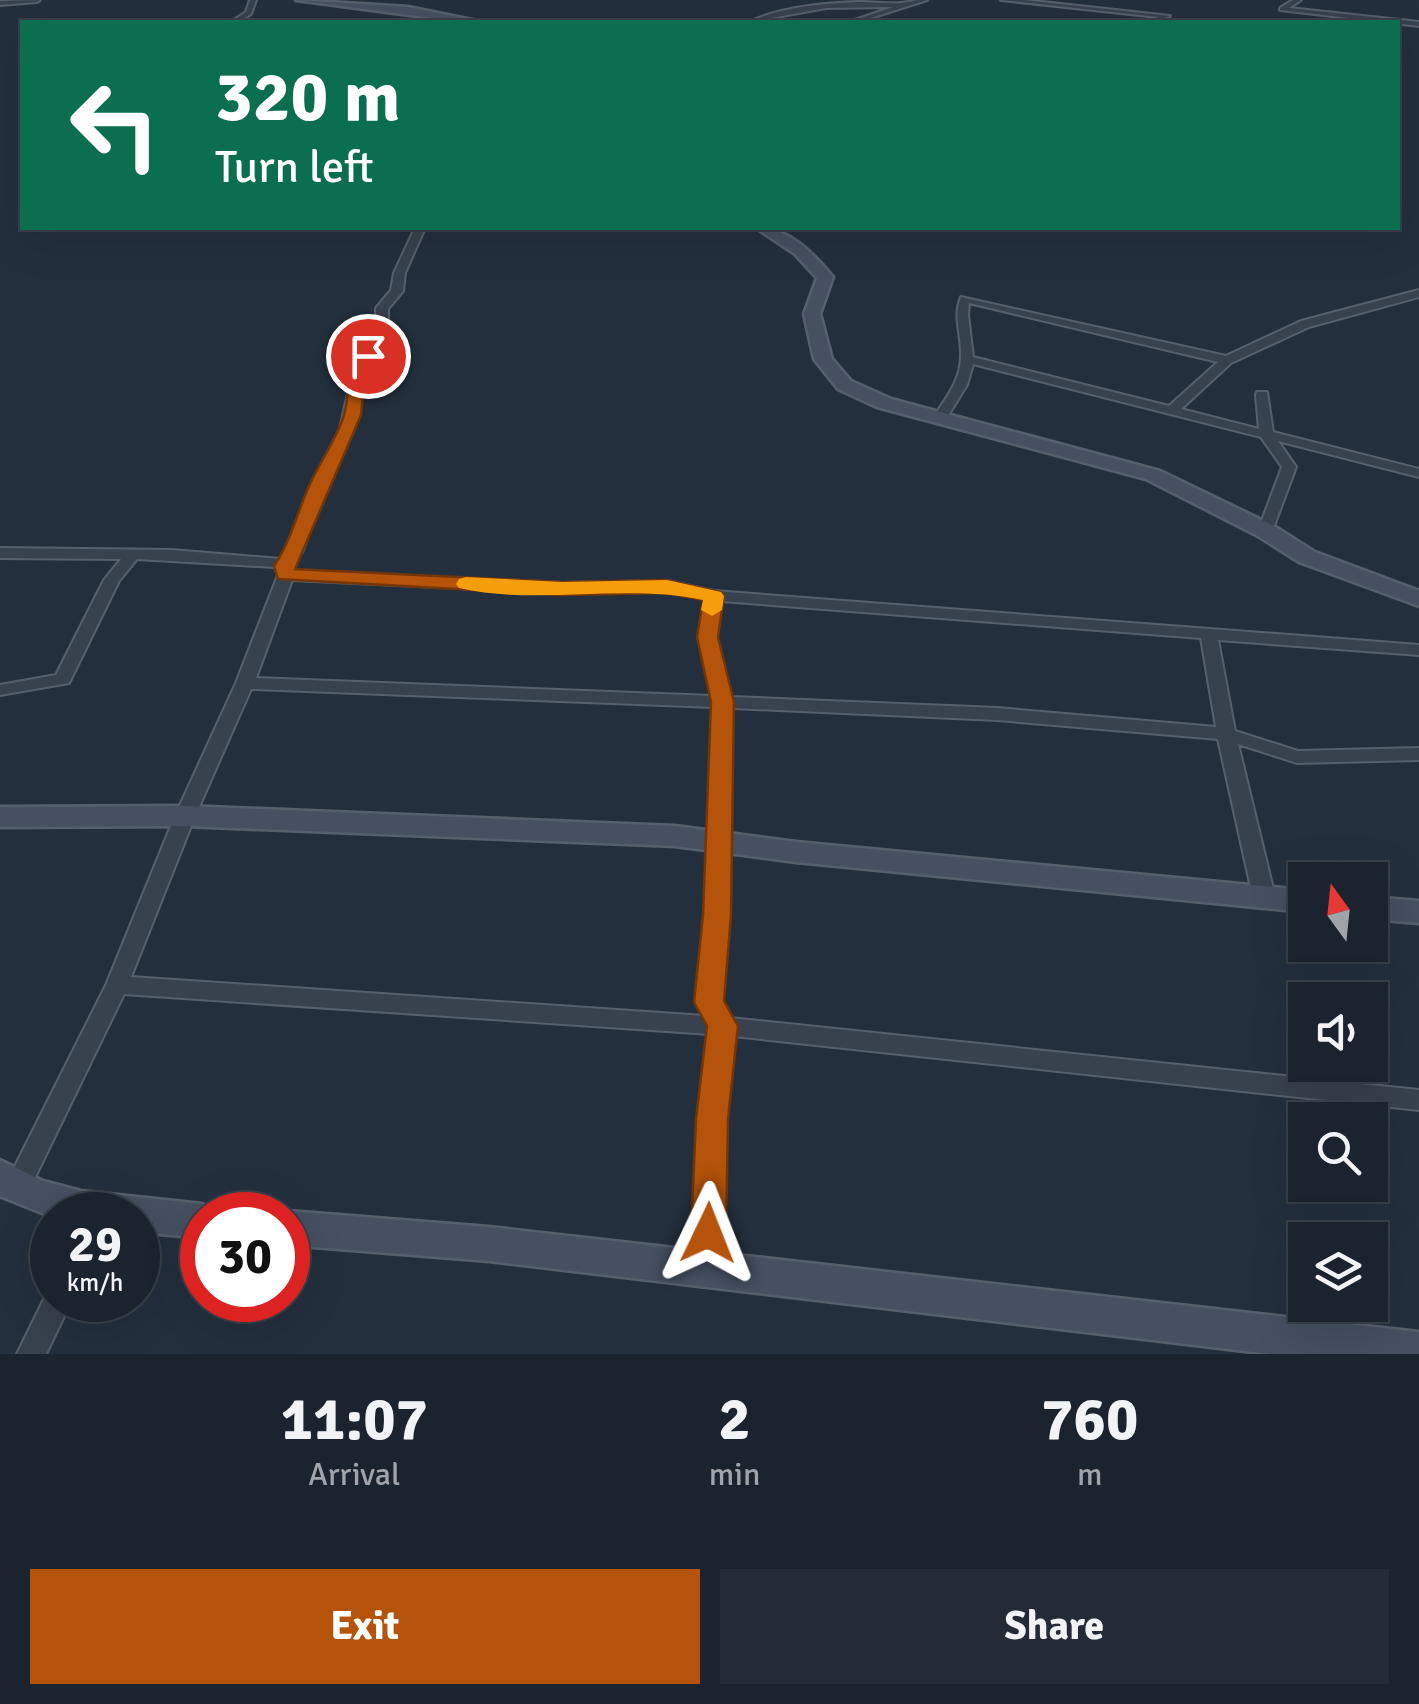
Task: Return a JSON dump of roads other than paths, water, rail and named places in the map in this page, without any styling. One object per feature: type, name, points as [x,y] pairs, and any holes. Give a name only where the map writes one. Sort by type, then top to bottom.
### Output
[{"type":"street","points":[[0,3],[38,0]]},
{"type":"street","points":[[237,20],[248,13],[252,0]]},
{"type":"street","points":[[300,0],[408,10],[466,20]]},
{"type":"street","points":[[842,0],[902,6]]},
{"type":"street","points":[[858,20],[924,0]]},
{"type":"street","points":[[1004,0],[1168,16],[1157,20]]},
{"type":"street","points":[[1298,0],[1282,9],[1382,20]]},
{"type":"street","points":[[759,20],[786,12],[858,3]]},
{"type":"street","points":[[34,1192],[8,1182],[116,985],[185,816],[246,683],[318,486],[347,429],[356,384],[369,360],[366,351],[382,332],[382,308],[397,291],[398,272],[418,240],[420,230]]},
{"type":"street","points":[[767,230],[800,252],[824,277],[825,286],[812,314],[817,350],[842,385],[872,399],[940,419],[1153,475],[1266,531],[1307,557],[1419,599]]},
{"type":"street","points":[[1172,410],[1226,360],[1305,324],[1419,293]]},
{"type":"street","points":[[940,419],[962,386],[968,360],[960,311],[964,299],[1078,322],[1226,360]]},
{"type":"street","points":[[968,360],[1419,473]]},
{"type":"street","points":[[1262,395],[1266,436],[1288,467],[1266,531]]},
{"type":"street","points":[[0,553],[132,555],[285,570],[562,588],[667,586],[714,596],[1419,650]]},
{"type":"street","points":[[0,690],[62,679],[112,580],[132,555]]},
{"type":"street","points":[[707,1271],[712,1119],[722,1026],[709,1002],[717,915],[723,702],[708,637],[714,596]]},
{"type":"street","points":[[1208,634],[1226,734],[1264,897]]},
{"type":"street","points":[[246,683],[997,714],[1226,734],[1297,757],[1419,754]]},
{"type":"street","points":[[0,817],[185,816],[561,830],[1288,899]]},
{"type":"street","points":[[1388,909],[1419,912]]},
{"type":"street","points":[[116,985],[722,1026],[1419,1100]]},
{"type":"street","points":[[310,1230],[489,1244],[1247,1343],[1419,1352]]},
{"type":"street","points":[[31,1354],[47,1322]]}]
